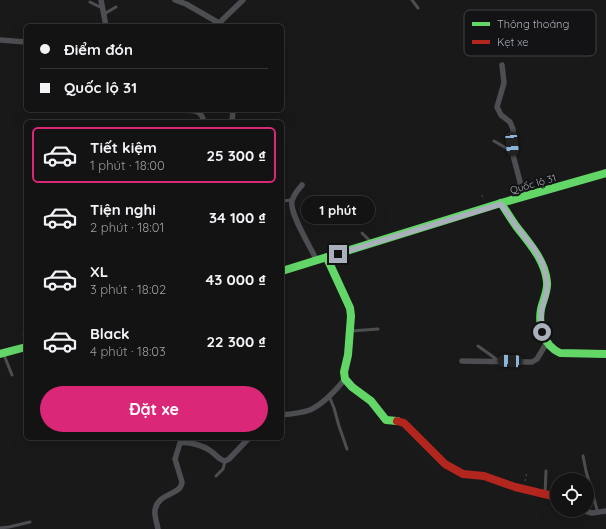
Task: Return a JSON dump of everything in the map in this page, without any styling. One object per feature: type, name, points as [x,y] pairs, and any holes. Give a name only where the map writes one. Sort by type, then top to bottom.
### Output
[{"type":"main road","name":"Quốc lộ 31","points":[[284,270],[606,173]]},
{"type":"main road","points":[[501,204],[535,250],[543,264],[547,290],[542,305],[541,318],[542,332],[546,344],[554,351],[560,353],[606,354]]},
{"type":"main road","points":[[327,258],[348,303],[350,331],[348,355],[344,372],[345,379],[352,387],[371,401],[386,420],[389,422],[401,421],[404,423],[445,464],[452,468],[463,474],[484,476],[515,487],[550,495]]},
{"type":"main road","points":[[2,354],[24,347]]},
{"type":"street","points":[[101,0],[106,24]]},
{"type":"street","points":[[175,0],[186,4],[216,24]]},
{"type":"street","points":[[218,24],[243,0]]},
{"type":"street","points":[[0,40],[24,42]]},
{"type":"street","points":[[502,65],[504,83],[497,107],[501,115],[510,122],[513,129],[513,152],[524,197]]},
{"type":"street","points":[[198,112],[203,116],[204,120]]},
{"type":"street","points":[[302,185],[293,200],[293,211],[318,260]]},
{"type":"street","points":[[462,361],[535,361],[546,344]]},
{"type":"street","points":[[284,415],[308,410],[315,407],[329,396],[345,379]]},
{"type":"street","points":[[158,529],[155,510],[157,505],[163,497],[179,490],[182,486],[175,459],[180,443],[186,442],[203,448],[213,453],[219,459],[225,461],[229,459],[247,440]]},
{"type":"street","points":[[594,513],[606,511]]},
{"type":"lane","points":[[412,0],[418,8]]},
{"type":"lane","points":[[90,2],[102,8]]},
{"type":"lane","points":[[104,14],[116,7]]},
{"type":"lane","points":[[494,141],[513,152]]},
{"type":"lane","points":[[284,200],[293,200]]},
{"type":"lane","points":[[362,233],[373,243]]},
{"type":"lane","points":[[350,331],[378,330]]},
{"type":"lane","points":[[478,346],[500,361]]},
{"type":"lane","points":[[2,354],[12,375]]},
{"type":"lane","points":[[329,396],[347,449]]},
{"type":"lane","points":[[583,456],[598,513]]},
{"type":"lane","points":[[216,476],[223,469],[225,461]]},
{"type":"lane","points":[[544,494],[546,471]]},
{"type":"lane","points":[[0,528],[30,522]]},
{"type":"path","points":[[523,489],[527,472]]},
{"type":"traffic: fast","points":[[284,270],[501,203],[606,173]]},
{"type":"traffic: fast","points":[[501,203],[536,252],[546,274],[547,289],[541,309],[540,322],[543,334],[549,345],[560,353],[606,354]]},
{"type":"traffic: fast","points":[[327,258],[350,308],[351,316],[348,355],[344,372],[345,379],[352,387],[371,401],[386,420],[397,421]]},
{"type":"traffic: fast","points":[[0,354],[24,348]]},
{"type":"traffic: jam","points":[[397,421],[404,423],[445,464],[463,474],[484,476],[515,487],[550,495]]},
{"type":"route","points":[[338,254],[501,204],[535,250],[543,264],[547,282],[547,290],[541,312],[542,332]]}]
